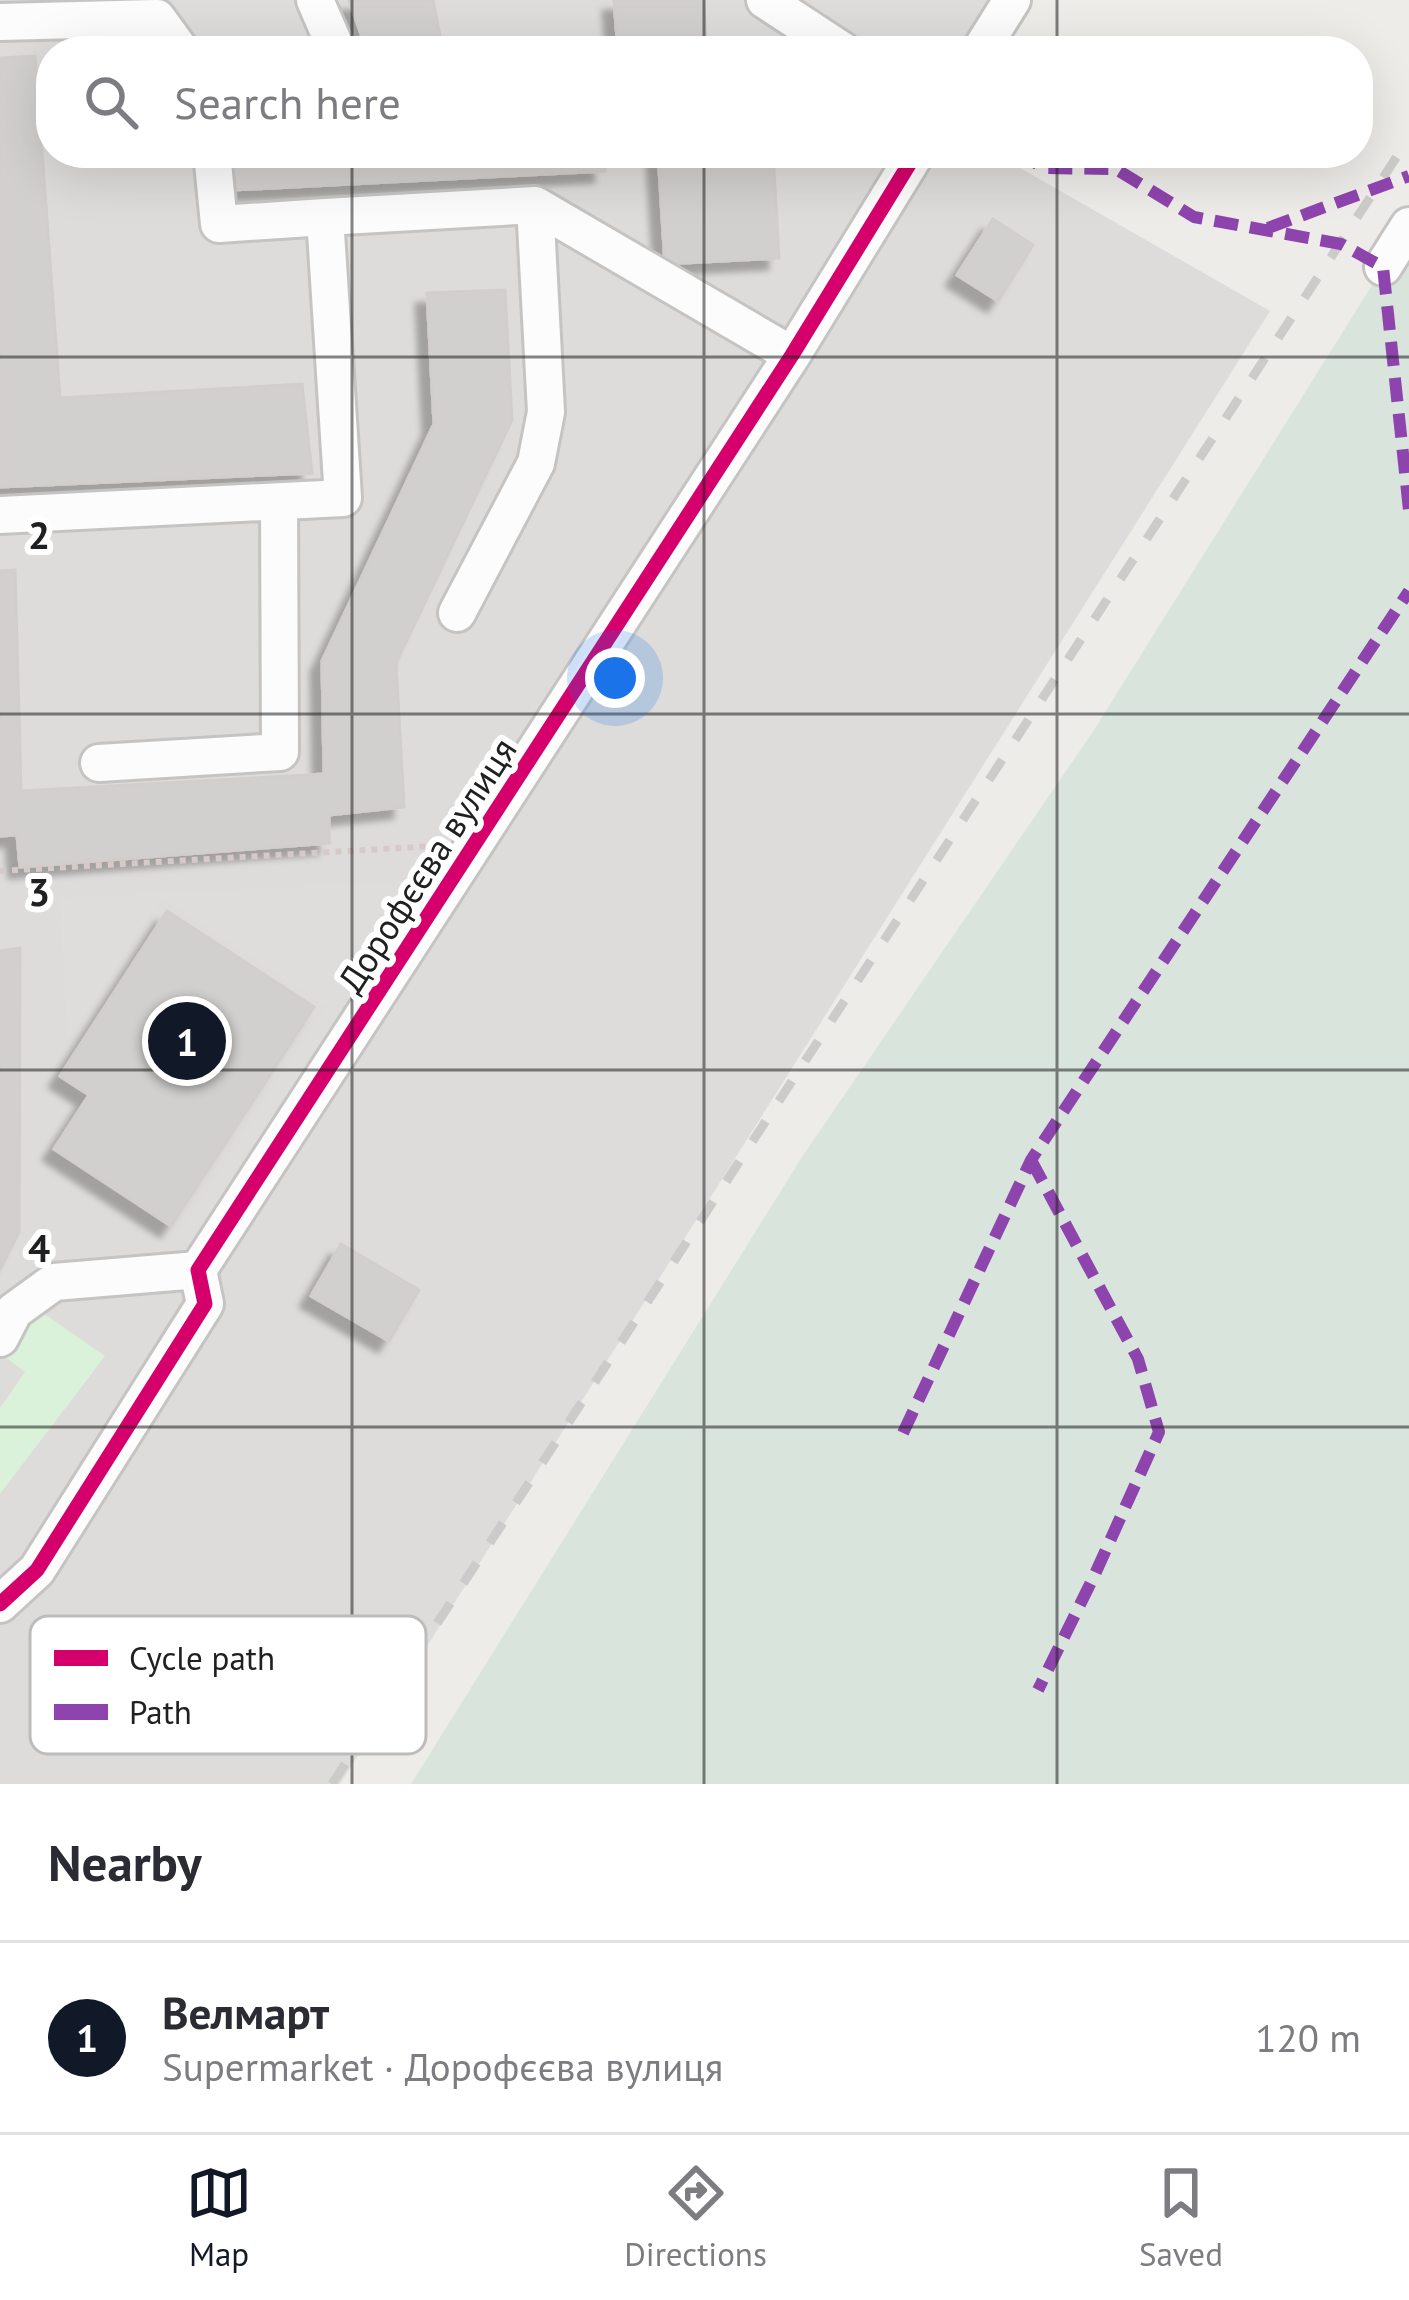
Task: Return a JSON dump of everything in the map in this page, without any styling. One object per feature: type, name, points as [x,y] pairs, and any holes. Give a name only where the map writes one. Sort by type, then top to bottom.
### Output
[{"type":"street","points":[[315,0],[331,36]]},
{"type":"street","points":[[765,0],[820,36]]},
{"type":"street","points":[[989,36],[1012,0]]},
{"type":"street","points":[[0,22],[157,9],[172,36]]},
{"type":"street","points":[[213,168],[219,224],[535,205],[792,356]]},
{"type":"street","name":"Дорофєєва вулиця","points":[[0,1604],[37,1570],[205,1304],[198,1270],[792,356],[907,168]]},
{"type":"street","points":[[457,614],[536,463],[546,412],[535,205]]},
{"type":"street","points":[[0,514],[343,498],[325,217]]},
{"type":"street","points":[[1383,267],[1409,226]]},
{"type":"street","points":[[99,763],[280,752],[279,502]]},
{"type":"street","points":[[0,1338],[14,1311],[54,1282],[198,1270]]},
{"type":"path","points":[[0,871],[436,846]]},
{"type":"shaded area","points":[[0,0],[1027,0],[1005,36],[36,36],[36,168],[1020,168],[1270,311],[426,1648],[426,1616],[30,1616],[30,1754],[359,1754],[340,1784],[0,1784]]},
{"type":"shaded area","points":[[1409,226],[1409,1784],[411,1784],[804,1154],[1094,730]]},
{"type":"shaded area","points":[[456,879],[210,1255],[179,1234],[326,1007],[161,898],[68,1042],[60,898]]},
{"type":"green space","points":[[27,1302],[105,1356],[0,1494],[0,1408],[25,1372],[0,1353]]},
{"type":"building","points":[[349,0],[433,0],[440,36],[361,34]]},
{"type":"building","points":[[614,0],[703,0],[706,35],[617,36]]},
{"type":"building","points":[[35,56],[36,168],[43,168],[60,398],[302,384],[312,473],[0,487],[0,58]]},
{"type":"building","points":[[231,168],[605,171],[233,190]]},
{"type":"building","points":[[659,168],[774,168],[779,258],[665,264]]},
{"type":"building","points":[[993,219],[1033,245],[998,301],[957,275]]},
{"type":"building","points":[[505,290],[512,420],[396,663],[404,807],[329,815],[329,843],[20,867],[17,835],[0,836],[0,571],[15,570],[21,791],[324,774],[322,661],[434,424],[427,293]]},
{"type":"building","points":[[167,911],[314,1007],[171,1226],[54,1149],[89,1095],[60,1076]]},
{"type":"building","points":[[20,948],[19,1232],[0,1270],[0,951]]},
{"type":"building","points":[[341,1244],[419,1290],[389,1341],[311,1296]]},
{"type":"railway","points":[[426,1640],[1409,138]]},
{"type":"railway","points":[[332,1784],[352,1754]]},
{"type":"marked path","points":[[1045,168],[1116,169],[1194,217],[1341,244],[1383,267],[1409,510]]},
{"type":"marked path","points":[[1268,228],[1409,176]]},
{"type":"marked path","points":[[903,1433],[1031,1160],[1409,591]]},
{"type":"marked path","points":[[1031,1160],[1138,1359],[1159,1432],[1038,1690]]},
{"type":"cycle path","points":[[0,1604],[37,1570],[205,1304],[198,1270],[792,355],[907,168]]},
{"type":"place","name":"Велмарт","points":[[187,1041]]}]
